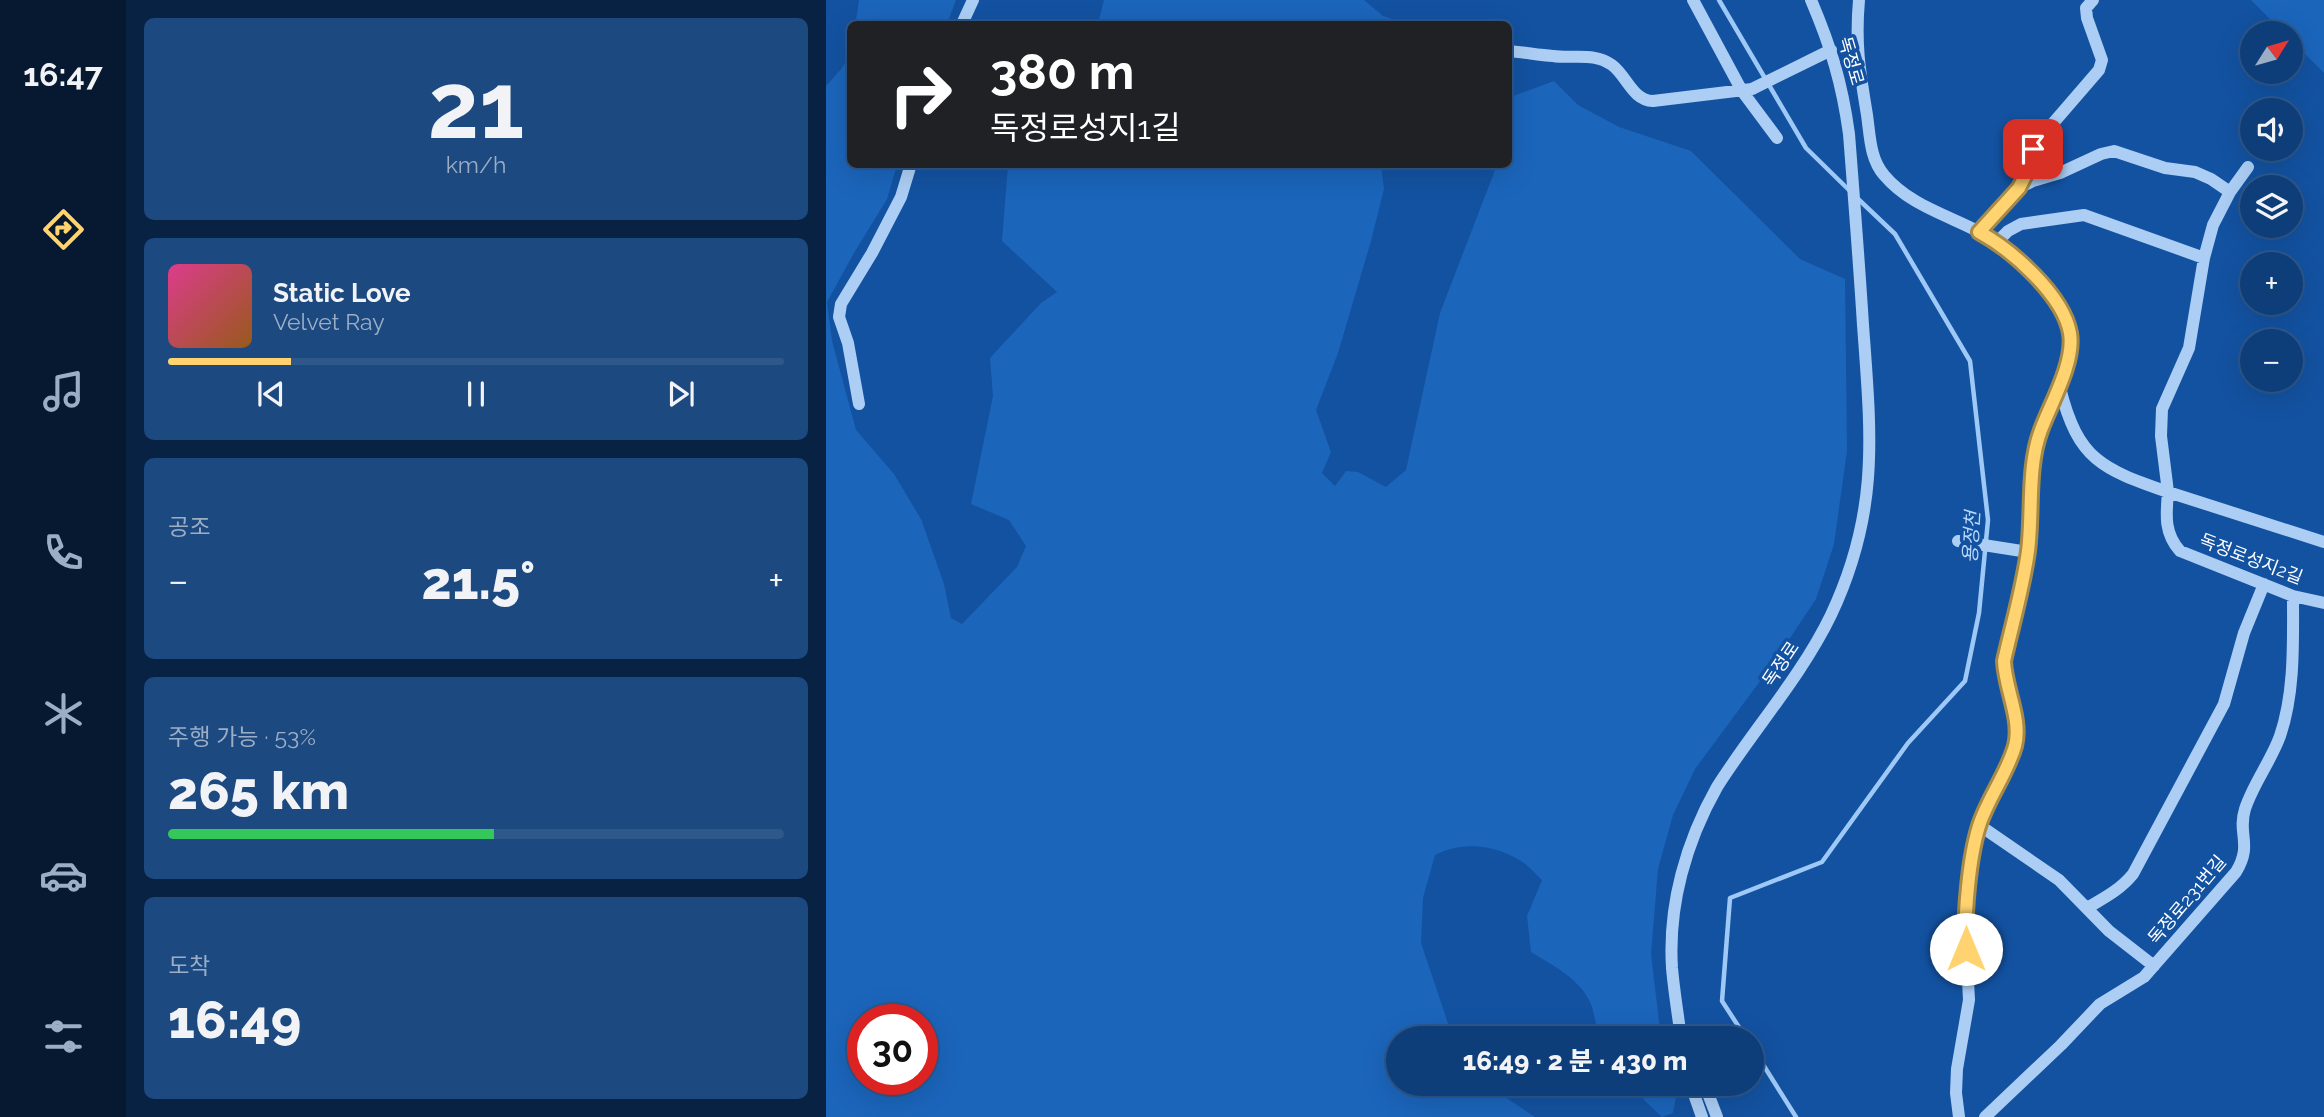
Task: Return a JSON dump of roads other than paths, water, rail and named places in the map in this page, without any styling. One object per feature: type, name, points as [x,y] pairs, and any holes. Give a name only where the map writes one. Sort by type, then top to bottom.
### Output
[{"type":"street","points":[[963,21],[973,0]]},
{"type":"street","points":[[1693,0],[1777,138]]},
{"type":"street","name":"독정로","points":[[1680,1026],[1672,966],[1672,924],[1680,879],[1698,826],[1723,778],[1818,640],[1852,565],[1866,508],[1871,432],[1849,134],[1842,85],[1811,0]]},
{"type":"street","points":[[1859,0],[1857,61],[1871,146],[1882,174],[1926,208],[1997,242],[2037,278],[2064,318],[2070,334],[2070,346],[2059,388],[2036,448],[2028,552],[2004,661],[2016,730],[2015,746],[1979,825],[1975,846],[1965,924],[1969,1000],[1957,1069],[1959,1117]]},
{"type":"street","points":[[1979,232],[2019,188],[2033,149],[2042,136],[2099,70],[2102,60],[2086,9],[2093,0]]},
{"type":"street","points":[[1512,52],[1556,57],[1587,56],[1611,64],[1645,101],[1747,90],[1831,50]]},
{"type":"street","points":[[2019,188],[2114,151],[2165,168],[2195,172],[2230,192]]},
{"type":"street","name":"독정로성지2길","points":[[2248,167],[2230,192],[2213,225],[2204,258],[2189,348],[2162,409],[2161,436],[2168,492],[2167,529],[2172,542],[2180,551],[2293,596],[2324,603]]},
{"type":"street","points":[[859,404],[848,343],[839,317],[841,304],[873,253],[901,197],[910,168]]},
{"type":"street","points":[[1997,242],[2021,223],[2084,215],[2204,258]]},
{"type":"street","points":[[2059,388],[2081,444],[2093,458],[2123,477],[2324,542]]},
{"type":"street","points":[[1958,541],[2028,552]]},
{"type":"street","points":[[2087,908],[2124,885],[2133,874],[2224,704],[2244,633],[2264,584]]},
{"type":"street","name":"독정로231번길","points":[[1985,1117],[2100,1004],[2144,977],[2243,861],[2245,809],[2279,739],[2287,712],[2293,596]]},
{"type":"street","points":[[1979,825],[2059,880],[2109,931],[2154,967]]},
{"type":"street","name":"독정로","points":[[1678,1011],[1683,1026]]},
{"type":"street","points":[[1695,1096],[1702,1117]]},
{"type":"street","points":[[1709,1096],[1717,1117]]},
{"type":"waterway","name":"용정천","points":[[1719,0],[1806,148],[1850,191]]},
{"type":"waterway","name":"용정천","points":[[1738,1026],[1722,1001],[1730,898],[1822,862],[1908,743],[1965,681],[1979,613],[1988,520],[1970,361],[1895,234],[1856,197]]},
{"type":"waterway","name":"용정천","points":[[1764,1066],[1796,1117]]}]
